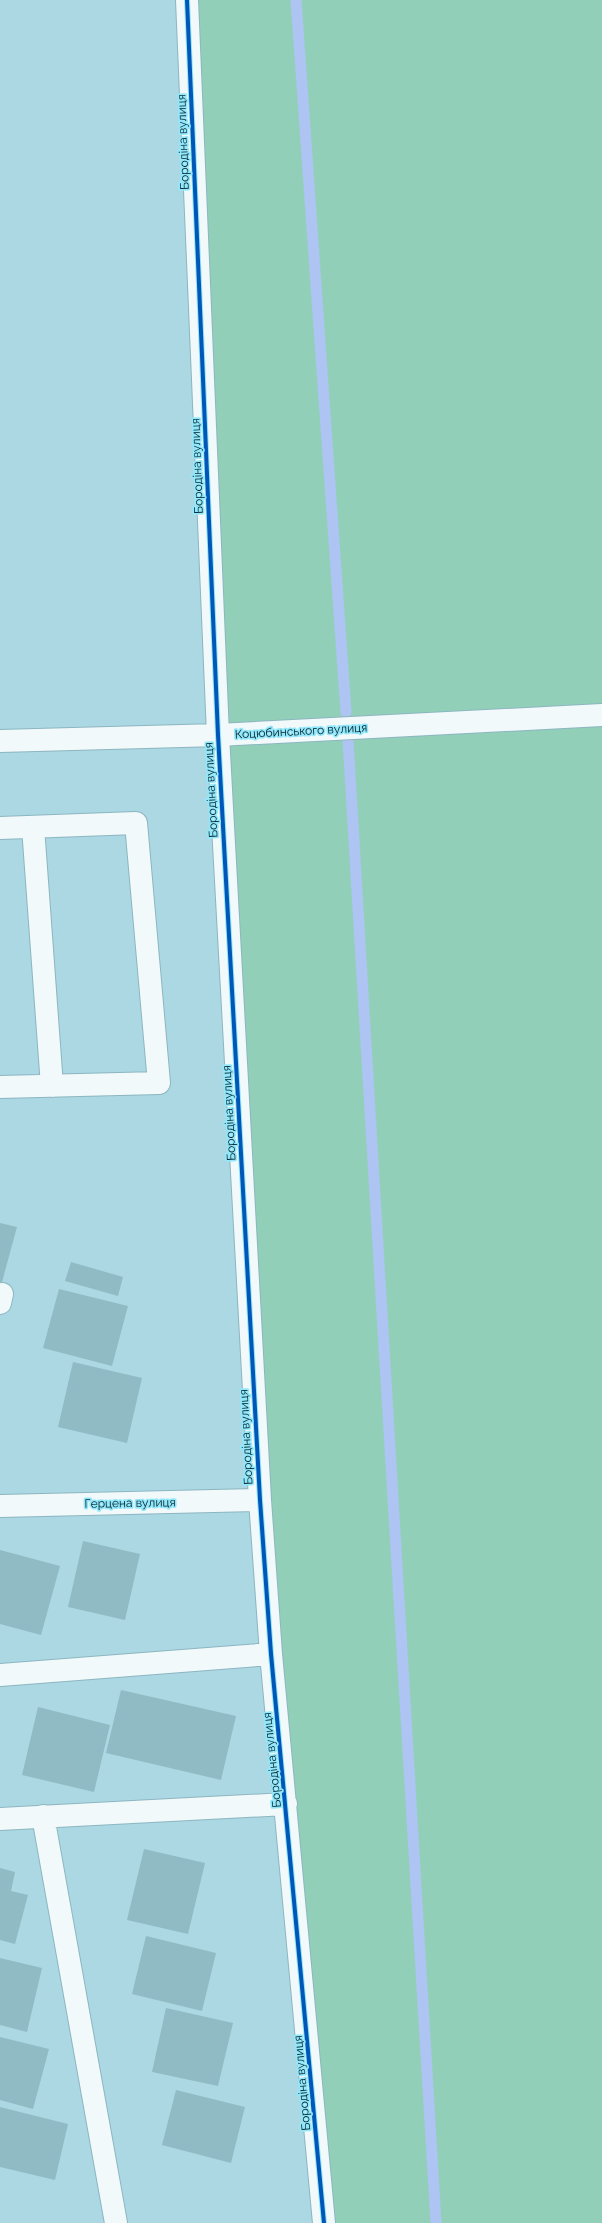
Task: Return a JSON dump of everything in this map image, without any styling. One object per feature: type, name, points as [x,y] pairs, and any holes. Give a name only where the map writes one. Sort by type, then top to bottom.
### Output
[{"type":"street","name":"Бородіна вулиця","points":[[187,0],[218,736],[260,1500],[271,1654],[324,2223]]},
{"type":"street","name":"Коцюбинського вулиця","points":[[0,741],[218,736],[602,715]]},
{"type":"street","points":[[0,828],[136,823],[159,1083],[0,1087]]},
{"type":"street","points":[[33,827],[52,1086]]},
{"type":"street","name":"Герцена вулиця","points":[[0,1506],[260,1500]]},
{"type":"street","points":[[0,1675],[271,1654]]},
{"type":"street","points":[[0,1819],[286,1804]]},
{"type":"street","points":[[43,1816],[116,2223]]},
{"type":"green space","points":[[187,0],[602,0],[602,2223],[325,2223],[260,1500]]},
{"type":"building","points":[[0,1223],[17,1227],[2,1282],[0,1282]]},
{"type":"building","points":[[71,1262],[123,1277],[118,1296],[65,1281]]},
{"type":"building","points":[[59,1289],[128,1306],[112,1366],[43,1348]]},
{"type":"building","points":[[73,1362],[142,1378],[127,1443],[58,1427]]},
{"type":"building","points":[[83,1541],[140,1554],[125,1620],[68,1607]]},
{"type":"building","points":[[0,1550],[60,1566],[41,1635],[0,1624]]},
{"type":"building","points":[[121,1690],[236,1716],[221,1780],[106,1753]]},
{"type":"building","points":[[38,1707],[110,1725],[94,1792],[22,1775]]},
{"type":"building","points":[[144,1849],[205,1863],[188,1934],[127,1920]]},
{"type":"building","points":[[0,1868],[15,1872],[11,1891],[28,1895],[15,1944],[0,1940]]},
{"type":"building","points":[[146,1936],[216,1953],[202,2011],[132,1994]]},
{"type":"building","points":[[0,1958],[42,1968],[27,2032],[0,2025]]},
{"type":"building","points":[[166,2008],[233,2023],[218,2086],[152,2072]]},
{"type":"building","points":[[0,2037],[49,2049],[33,2109],[0,2100]]},
{"type":"building","points":[[176,2090],[245,2107],[231,2163],[162,2145]]},
{"type":"building","points":[[0,2107],[68,2124],[55,2180],[0,2167]]},
{"type":"waterway","points":[[296,0],[346,712]]},
{"type":"waterway","points":[[348,740],[436,2223]]},
{"type":"cycle path","points":[[187,0],[218,735],[260,1500],[271,1654],[324,2223]]}]
